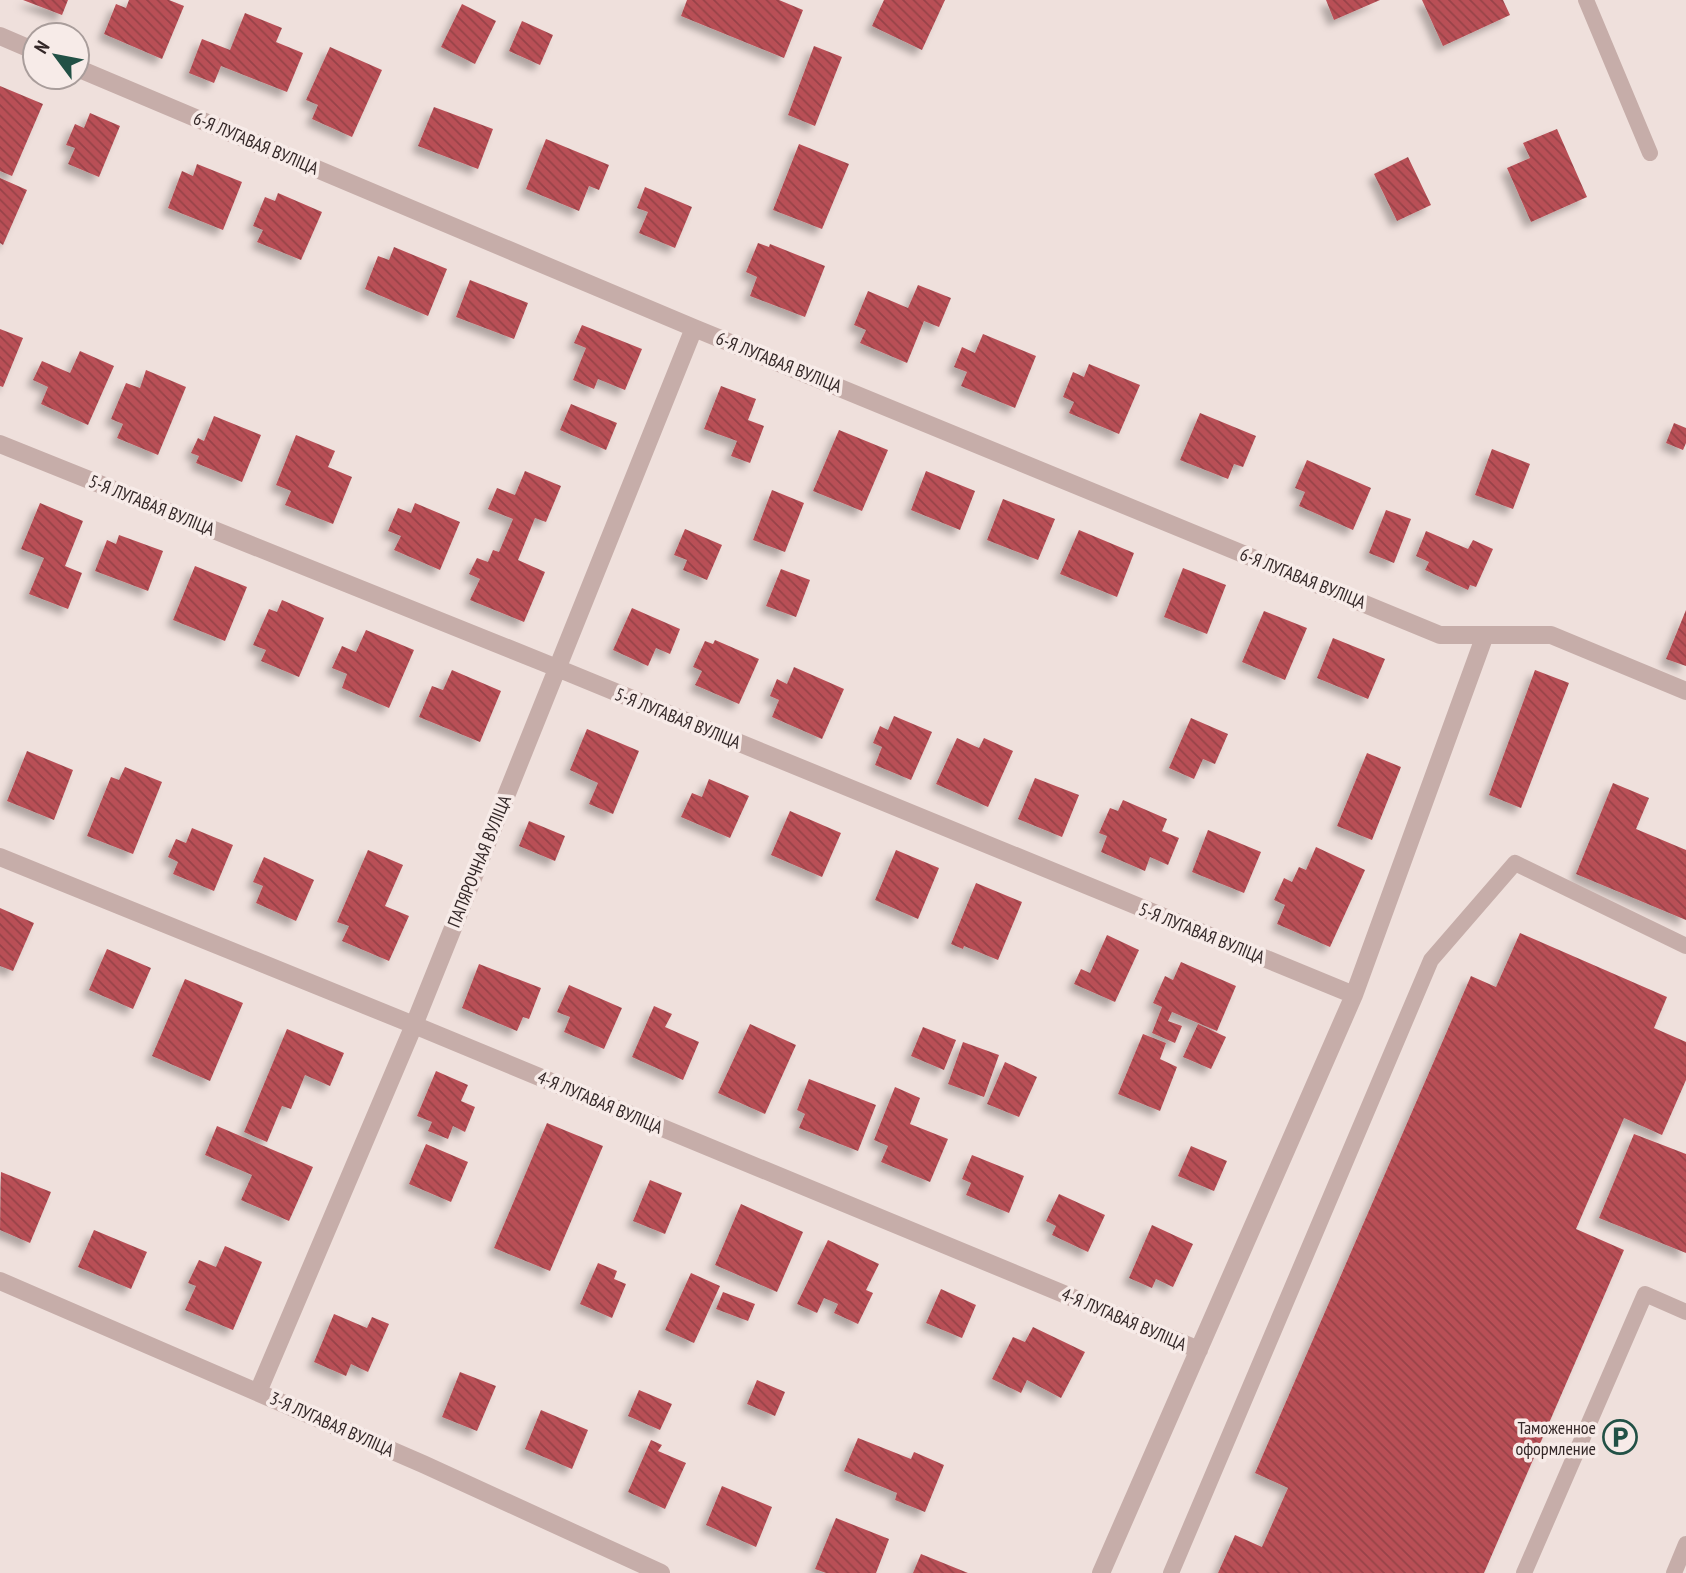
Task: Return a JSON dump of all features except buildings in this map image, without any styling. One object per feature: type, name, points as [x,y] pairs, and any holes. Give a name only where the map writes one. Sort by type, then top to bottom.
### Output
[{"type":"street","points":[[0,36],[21,45]]},
{"type":"street","name":"6-Я ЛУГАВАЯ ВУЛІЦА","points":[[91,74],[694,328],[1440,635],[1551,635],[1686,691]]},
{"type":"street","name":"ПАПЯРОЧНАЯ ВУЛІЦА","points":[[258,1392],[414,1025],[694,328]]},
{"type":"street","name":"5-Я ЛУГАВАЯ ВУЛІЦА","points":[[0,444],[557,668],[1354,995]]},
{"type":"street","points":[[1101,1573],[1354,995],[1485,635]]},
{"type":"street","name":"4-Я ЛУГАВАЯ ВУЛІЦА","points":[[0,857],[1199,1350]]},
{"type":"street","name":"3-Я ЛУГАВАЯ ВУЛІЦА","points":[[0,1281],[258,1392],[634,1567],[661,1573]]},
{"type":"lane","points":[[1586,0],[1650,153]]},
{"type":"lane","points":[[1171,1573],[1431,960],[1515,863],[1686,946]]},
{"type":"lane","points":[[1524,1573],[1645,1294],[1686,1312]]},
{"type":"lane","points":[[1674,1573],[1686,1544]]},
{"type":"place","name":"Таможенное оформление","points":[[1620,1437]]}]
